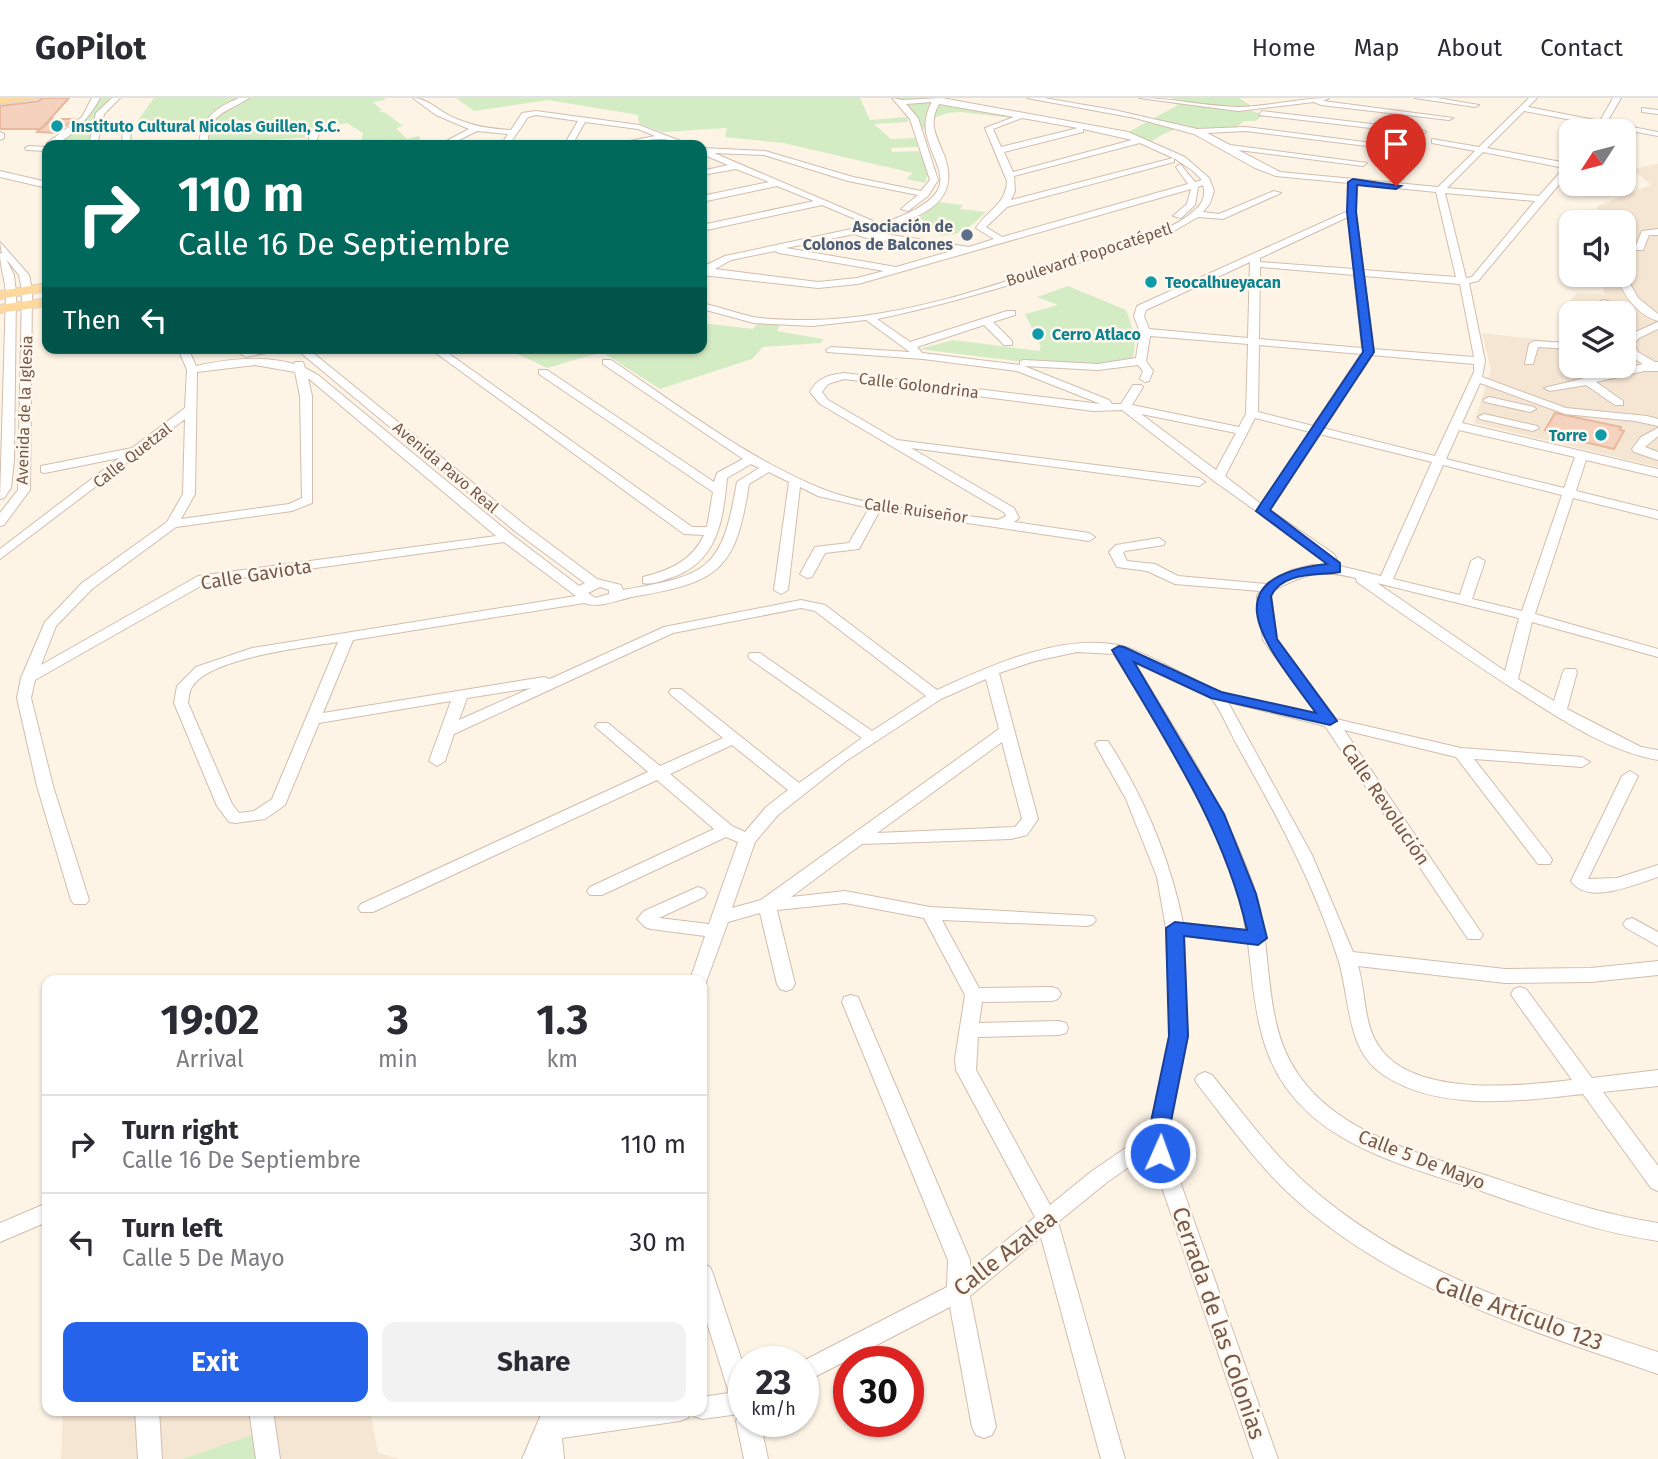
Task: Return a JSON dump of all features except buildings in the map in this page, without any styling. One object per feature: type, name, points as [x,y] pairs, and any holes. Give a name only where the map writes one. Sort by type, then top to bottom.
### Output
[{"type":"main road","points":[[0,101],[34,98]]},
{"type":"main road","points":[[6,294],[42,288]]},
{"type":"main road","points":[[5,308],[42,302]]},
{"type":"street","points":[[58,140],[85,118],[96,98]]},
{"type":"street","points":[[94,140],[100,114],[116,98]]},
{"type":"street","points":[[204,140],[206,121],[215,113],[245,98]]},
{"type":"street","points":[[417,98],[443,117],[474,129],[512,132]]},
{"type":"street","points":[[945,98],[1019,118],[1137,141],[1171,160],[1194,183]]},
{"type":"street","points":[[1031,98],[1133,115],[1198,132],[1230,147],[1268,171],[1353,182],[1538,199]]},
{"type":"street","points":[[1143,98],[1422,132]]},
{"type":"street","points":[[1246,109],[1325,98]]},
{"type":"street","points":[[1419,98],[1475,104]]},
{"type":"street","points":[[1440,190],[1533,98]]},
{"type":"street","points":[[1606,119],[1617,98]]},
{"type":"street","points":[[1320,99],[1317,101],[1321,103],[1449,118]]},
{"type":"street","points":[[900,103],[936,102],[968,106]]},
{"type":"street","points":[[936,102],[1137,141],[1188,163],[1207,183]]},
{"type":"street","points":[[707,267],[855,228],[868,222],[915,215],[944,192],[947,170],[927,121],[936,102]]},
{"type":"street","points":[[707,266],[729,258],[891,219],[925,194],[934,180],[914,118],[900,103]]},
{"type":"street","points":[[1522,108],[1565,119]]},
{"type":"street","points":[[1645,110],[1658,112]]},
{"type":"street","points":[[927,121],[944,114],[978,112]]},
{"type":"street","points":[[508,140],[525,115],[530,113],[639,127],[675,140]]},
{"type":"street","points":[[1001,240],[981,228],[1009,198],[1010,175],[989,128],[1019,118]]},
{"type":"street","points":[[571,140],[582,120]]},
{"type":"street","points":[[126,140],[127,128]]},
{"type":"street","points":[[453,140],[474,129]]},
{"type":"street","points":[[1198,132],[1209,129],[1247,129],[1388,147]]},
{"type":"street","points":[[1000,150],[1080,130]]},
{"type":"street","points":[[1636,132],[1658,134]]},
{"type":"street","points":[[313,140],[315,133]]},
{"type":"street","points":[[642,140],[665,136]]},
{"type":"street","points":[[1010,175],[1137,141]]},
{"type":"street","points":[[1435,141],[1559,163]]},
{"type":"street","points":[[1230,147],[1363,163]]},
{"type":"street","points":[[29,148],[42,148]]},
{"type":"street","points":[[707,151],[765,153],[851,179],[925,194]]},
{"type":"street","points":[[707,153],[868,222]]},
{"type":"street","points":[[1004,205],[1171,160]]},
{"type":"street","points":[[707,172],[737,166]]},
{"type":"street","points":[[0,174],[42,184]]},
{"type":"street","points":[[1255,259],[1359,274],[1464,281],[1475,279],[1528,218],[1538,199],[1559,177]]},
{"type":"street","points":[[1263,511],[1368,352],[1352,212],[1353,182]]},
{"type":"street","points":[[707,198],[778,183]]},
{"type":"street","points":[[707,269],[818,285],[858,281],[1194,183],[1207,183]]},
{"type":"street","name":"Boulevard Popocatépetl","points":[[707,307],[760,320],[854,317],[914,306],[1180,216],[1191,205],[1194,183]]},
{"type":"street","name":"Boulevard Popocatépetl","points":[[707,296],[749,310],[870,319],[1171,229],[1197,214],[1208,201],[1210,188],[1207,183]]},
{"type":"street","points":[[1385,580],[1458,426],[1479,371],[1464,281],[1460,276],[1440,190]]},
{"type":"street","points":[[1197,214],[1220,217],[1277,192]]},
{"type":"street","points":[[707,227],[823,202]]},
{"type":"street","points":[[1335,569],[1329,557],[1125,407],[1149,370],[1141,361],[1145,332],[1139,316],[1140,308],[1148,302],[1255,259],[1352,212]]},
{"type":"street","points":[[855,228],[870,236],[973,249]]},
{"type":"street","points":[[1636,248],[1640,248],[1644,233],[1658,232]]},
{"type":"street","points":[[0,245],[24,275],[27,290]]},
{"type":"street","points":[[770,249],[901,270]]},
{"type":"street","name":"Avenida de la Iglesia","points":[[0,256],[9,275],[5,308],[3,490]]},
{"type":"street","points":[[1219,478],[1252,414],[1255,259]]},
{"type":"street","points":[[1626,287],[1628,293],[1649,314],[1658,317]]},
{"type":"street","name":"Avenida de la Iglesia","points":[[0,522],[24,488],[27,290]]},
{"type":"street","points":[[915,351],[1011,313]]},
{"type":"street","points":[[870,319],[915,351]]},
{"type":"street","points":[[986,321],[1008,343]]},
{"type":"street","points":[[1636,335],[1658,325]]},
{"type":"street","points":[[1145,332],[1368,352],[1479,371],[1576,406],[1624,410],[1658,417]]},
{"type":"street","points":[[1636,340],[1646,342],[1658,335]]},
{"type":"street","points":[[1646,342],[1644,352],[1653,364]]},
{"type":"street","points":[[1529,362],[1534,344],[1559,345]]},
{"type":"street","points":[[831,350],[915,351],[1077,368],[1119,366],[1141,361]]},
{"type":"street","name":"Calle Golondrina","points":[[915,351],[1026,369],[1105,402],[1108,406]]},
{"type":"street","points":[[1636,353],[1653,364]]},
{"type":"street","name":"Calle Quetzal","points":[[0,555],[191,409],[192,370],[185,354]]},
{"type":"street","points":[[194,354],[218,357],[240,354]]},
{"type":"street","points":[[172,524],[292,507],[308,500],[306,396],[298,367],[300,354]]},
{"type":"street","name":"Avenida Pavo Real","points":[[305,354],[521,529],[594,583]]},
{"type":"street","points":[[442,354],[689,531],[713,531]]},
{"type":"street","points":[[192,370],[270,362],[298,367]]},
{"type":"street","name":"Calle Ruiseñor","points":[[607,362],[751,459],[822,493],[876,506],[1003,522],[1089,537]]},
{"type":"street","points":[[1550,388],[1590,383],[1601,375],[1653,364]]},
{"type":"street","name":"Avenida Pavo Real","points":[[298,367],[314,377],[507,538],[583,597]]},
{"type":"street","points":[[543,372],[720,491]]},
{"type":"street","name":"Calle Golondrina","points":[[1003,522],[1013,518],[1010,511],[824,402],[817,388],[827,379],[844,376],[1093,408],[1125,407],[1243,431]]},
{"type":"street","points":[[1590,383],[1619,403]]},
{"type":"street","points":[[1521,388],[1535,405]]},
{"type":"street","points":[[1489,400],[1574,413],[1628,416],[1658,424]]},
{"type":"street","points":[[1484,417],[1527,427],[1535,405]]},
{"type":"street","points":[[80,900],[45,786],[24,698],[28,678],[50,625],[66,605],[87,586],[172,524],[189,494],[191,409]]},
{"type":"street","points":[[1252,414],[1658,515]]},
{"type":"street","points":[[1458,426],[1658,472]]},
{"type":"street","points":[[1658,431],[1645,439],[1638,449],[1658,456]]},
{"type":"street","points":[[894,442],[1199,482]]},
{"type":"street","points":[[45,469],[137,451]]},
{"type":"street","points":[[1510,680],[1527,616],[1582,454]]},
{"type":"street","points":[[4,459],[24,471]]},
{"type":"street","points":[[348,636],[279,801],[261,814],[248,819],[235,818],[225,806],[181,704],[181,694],[190,678],[201,670],[234,657],[348,636],[583,597],[598,602],[614,590],[662,577],[692,564],[701,555],[713,531],[721,476],[751,459]]},
{"type":"street","points":[[583,597],[584,588],[594,583],[614,590],[680,583],[693,578],[721,557],[729,546],[743,482],[767,468]]},
{"type":"street","points":[[780,590],[794,481]]},
{"type":"street","points":[[3,490],[24,488]]},
{"type":"street","points":[[807,574],[820,550],[851,548],[876,506]]},
{"type":"street","name":"Calle Gaviota","points":[[28,678],[203,579],[507,538]]},
{"type":"street","name":"Calle Quetzal","points":[[0,543],[24,539]]},
{"type":"street","points":[[1159,542],[1121,548],[1116,552],[1122,564],[1150,567],[1175,580],[1268,588],[1297,573],[1335,569],[1527,616],[1658,653]]},
{"type":"street","points":[[1465,600],[1478,561]]},
{"type":"street","points":[[1354,574],[1559,710],[1633,752],[1658,755]]},
{"type":"street","name":"Calle Revolución","points":[[1268,588],[1264,596],[1270,640],[1330,721],[1474,935]]},
{"type":"street","points":[[448,731],[669,630],[811,604],[936,696]]},
{"type":"street","points":[[701,975],[747,840],[772,811],[872,737],[936,696],[991,671],[1077,648],[1119,650],[1216,695],[1461,753],[1582,762]]},
{"type":"street","name":"Calle 5 De Mayo","points":[[1119,650],[1216,814],[1248,894],[1258,938],[1272,1043],[1287,1075],[1321,1112],[1358,1136],[1423,1162],[1589,1217],[1658,1232]]},
{"type":"street","points":[[755,656],[872,737]]},
{"type":"street","points":[[856,838],[1021,831],[1030,819],[991,671]]},
{"type":"street","points":[[1559,710],[1570,672]]},
{"type":"street","points":[[311,720],[567,677]]},
{"type":"street","points":[[676,692],[798,790]]},
{"type":"street","points":[[1216,695],[1283,810],[1347,958],[1359,1027],[1368,1046],[1391,1071],[1436,1089],[1487,1093],[1658,1078]]},
{"type":"street","points":[[438,761],[460,696]]},
{"type":"street","points":[[603,726],[726,830],[747,840]]},
{"type":"street","points":[[767,905],[1005,732]]},
{"type":"street","points":[[367,908],[735,738]]},
{"type":"street","name":"Cerrada de las Colonias","points":[[1103,744],[1134,799],[1165,877],[1175,928],[1179,1036],[1158,1136],[1160,1153],[1266,1459]]},
{"type":"street","points":[[1461,753],[1544,860]]},
{"type":"street","points":[[1630,776],[1579,881],[1583,886],[1598,888],[1658,871]]},
{"type":"street","points":[[596,891],[726,830]]},
{"type":"street","points":[[698,892],[646,919],[651,923],[717,924],[767,905],[845,897],[930,913],[1087,920]]},
{"type":"street","points":[[767,905],[786,984]]},
{"type":"street","points":[[930,913],[974,995],[966,1069],[1048,1219],[1114,1459]]},
{"type":"street","points":[[1632,924],[1658,940]]},
{"type":"street","points":[[1175,928],[1258,938]]},
{"type":"street","points":[[1347,958],[1515,976],[1591,975],[1658,968]]},
{"type":"street","points":[[974,995],[1052,994]]},
{"type":"street","points":[[1520,994],[1658,1182]]},
{"type":"street","points":[[851,1002],[958,1260],[958,1292],[984,1427]]},
{"type":"street","points":[[970,1030],[1059,1028]]},
{"type":"street","name":"Calle Artículo 123","points":[[1205,1080],[1271,1161],[1302,1193],[1391,1259],[1470,1299],[1658,1363]]},
{"type":"street","name":"Calle Azalea","points":[[819,1363],[958,1292],[1099,1177],[1158,1136]]},
{"type":"street","points":[[0,1233],[42,1214]]},
{"type":"street","points":[[707,1289],[728,1353]]},
{"type":"street","points":[[707,1407],[728,1404]]},
{"type":"street","points":[[147,1416],[150,1459]]},
{"type":"street","points":[[262,1416],[268,1459]]},
{"type":"street","points":[[552,1419],[595,1416]]},
{"type":"street","points":[[534,1459],[552,1419]]},
{"type":"street","points":[[552,1419],[552,1459]]},
{"type":"street","points":[[751,1437],[756,1459]]},
{"type":"shaded area","points":[[1658,164],[1658,467],[1474,423],[1491,370],[1482,333],[1559,342],[1559,378],[1636,378],[1636,301],[1570,301],[1577,293],[1605,294],[1603,287],[1636,287],[1636,210],[1597,210],[1598,206],[1623,196],[1636,196],[1636,191],[1651,185],[1636,172],[1636,168]]},
{"type":"shaded area","points":[[63,1416],[371,1416],[378,1453],[400,1459],[61,1459]]},
{"type":"green space","points":[[96,98],[115,98],[99,114],[93,140],[56,140],[85,118]]},
{"type":"green space","points":[[154,98],[384,98],[386,100],[373,102],[382,110],[378,111],[386,113],[403,126],[396,128],[407,139],[419,136],[420,140],[361,140],[363,133],[347,123],[315,129],[316,137],[210,140],[209,121],[136,123]]},
{"type":"green space","points":[[456,98],[860,98],[870,120],[907,117],[908,122],[874,124],[891,139],[915,138],[918,147],[891,148],[892,152],[919,151],[929,171],[925,183],[906,179],[913,173],[783,143],[725,137],[727,128],[663,132],[639,124],[638,115],[548,100],[474,111]]},
{"type":"green space","points":[[896,98],[944,98],[1021,116],[1012,118],[947,113],[927,121],[924,130]]},
{"type":"green space","points":[[1174,98],[1239,98],[1250,105],[1247,109],[1264,115],[1255,121],[1244,121],[1228,130],[1174,130],[1149,143],[1125,134],[1178,105],[1168,102]]},
{"type":"green space","points":[[930,201],[963,205],[960,209],[986,212],[965,230],[953,235],[938,235],[942,230],[914,227],[898,218],[922,208]]},
{"type":"green space","points":[[1068,286],[1126,310],[1135,343],[1130,362],[1049,365],[919,349],[953,340],[1039,351],[1041,347],[1025,314],[1058,305],[1037,297]]},
{"type":"green space","points":[[758,323],[780,325],[777,331],[823,339],[821,343],[763,347],[752,359],[660,389],[605,354],[707,354],[707,324],[753,329]]},
{"type":"green space","points":[[518,354],[595,354],[547,368]]},
{"type":"green space","points":[[258,1433],[261,1459],[183,1459]]},
{"type":"place","name":"Instituto Cultural Nicolas Guillen, S.C.","points":[[57,126]]},
{"type":"place","name":"Asociación de Colonos de Balcones","points":[[967,235]]},
{"type":"place","name":"Teocalhueyacan","points":[[1151,282]]},
{"type":"place","name":"Cerro Atlaco","points":[[1038,334]]},
{"type":"place","name":"Torre","points":[[1601,435]]},
{"type":"route","points":[[1160,1153],[1158,1136],[1179,1036],[1175,928],[1258,938],[1248,894],[1216,814],[1119,650],[1216,695],[1330,721],[1270,640],[1264,596],[1268,588],[1283,578],[1312,569],[1335,569],[1334,563],[1263,511],[1368,352],[1352,212],[1353,182],[1396,186]]}]
